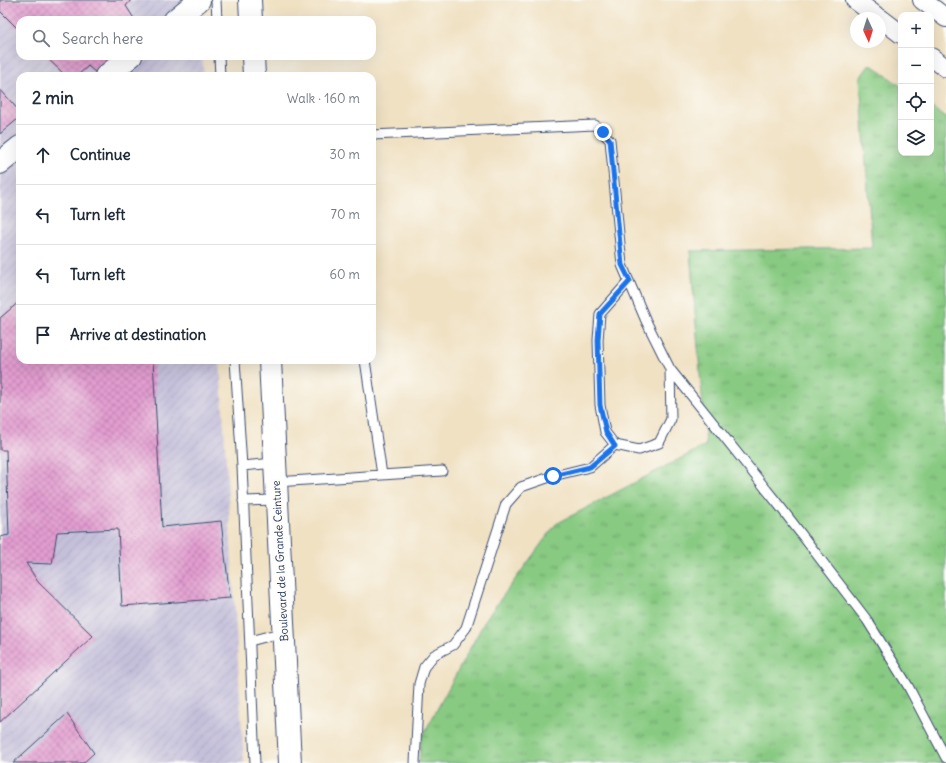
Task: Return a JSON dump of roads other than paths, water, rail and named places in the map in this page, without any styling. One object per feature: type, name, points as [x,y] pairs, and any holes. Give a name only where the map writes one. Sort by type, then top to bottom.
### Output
[{"type":"main road","points":[[179,16],[199,0]]},
{"type":"main road","points":[[250,0],[251,16]]},
{"type":"main road","points":[[111,72],[126,60]]},
{"type":"main road","points":[[253,60],[254,72]]},
{"type":"main road","points":[[0,163],[16,150]]},
{"type":"main road","name":"Boulevard de la Grande Ceinture","points":[[270,364],[290,763]]},
{"type":"street","points":[[855,0],[872,12]]},
{"type":"street","points":[[922,0],[946,18]]},
{"type":"street","points":[[886,23],[898,32]]},
{"type":"street","points":[[934,59],[946,68]]},
{"type":"lane","points":[[216,0],[217,16]]},
{"type":"lane","points":[[218,60],[220,72]]},
{"type":"lane","points":[[376,135],[595,125],[610,140],[622,265],[670,369],[782,509],[867,620],[908,686],[946,758]]},
{"type":"lane","points":[[630,281],[600,314],[598,340],[600,405],[606,432],[615,446],[639,450],[659,443],[671,419],[670,369]]},
{"type":"lane","points":[[235,364],[242,466],[255,763]]},
{"type":"lane","points":[[366,364],[382,475]]},
{"type":"lane","points":[[415,763],[419,684],[424,667],[434,655],[453,644],[466,628],[506,504],[521,486],[590,467],[615,446]]},
{"type":"lane","points":[[242,466],[276,482]]},
{"type":"lane","points":[[243,501],[276,482],[442,471]]},
{"type":"lane","points":[[250,641],[284,632]]}]
